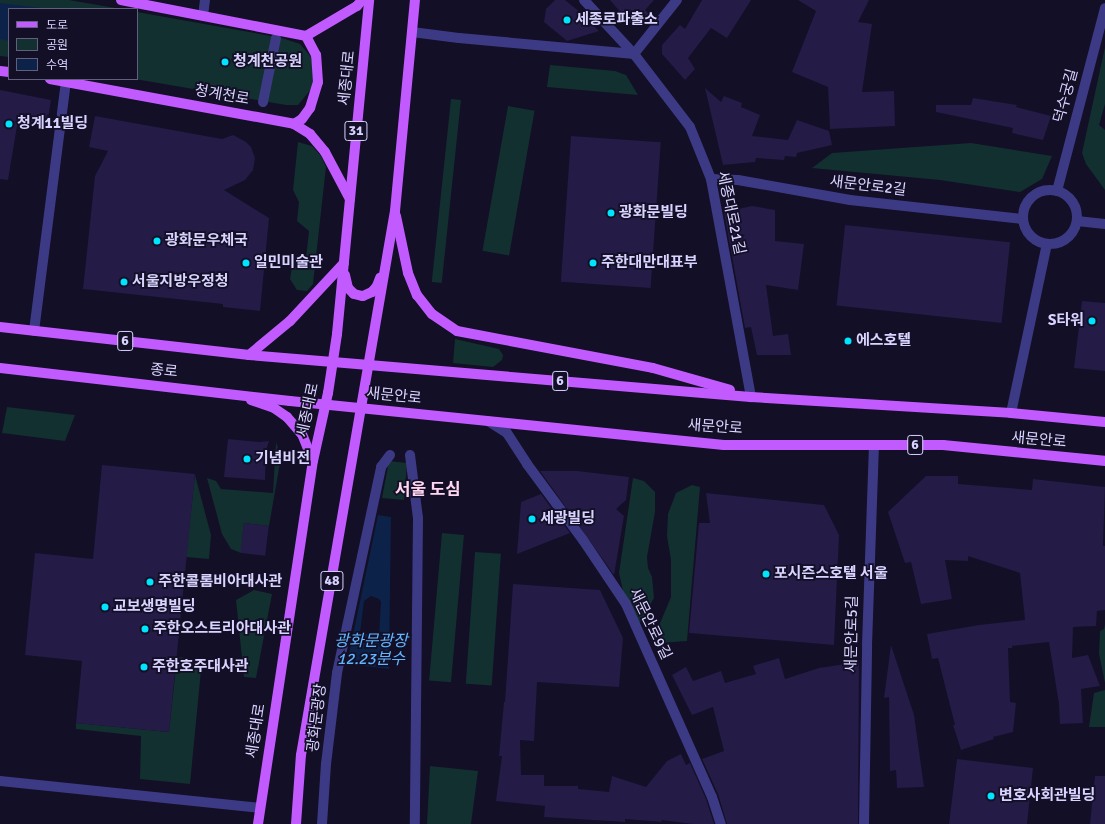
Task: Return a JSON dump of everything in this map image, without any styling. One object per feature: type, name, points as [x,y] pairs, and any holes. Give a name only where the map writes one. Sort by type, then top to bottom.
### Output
[{"type":"main road","points":[[121,0],[306,36],[356,6],[362,0]]},
{"type":"main road","name":"세종대로","points":[[258,824],[313,461],[333,362],[370,0]]},
{"type":"main road","points":[[362,408],[395,211],[415,0]]},
{"type":"main road","points":[[294,124],[302,119],[310,108],[318,82],[316,55],[306,36]]},
{"type":"main road","name":"청계천로","points":[[55,80],[294,124],[310,134],[325,152],[350,199]]},
{"type":"main road","points":[[344,263],[348,288],[354,294],[363,296],[372,292],[377,286],[381,276],[395,211]]},
{"type":"main road","points":[[395,211],[408,273],[416,295],[432,314],[457,331],[653,368],[751,397]]},
{"type":"main road","points":[[249,354],[290,321],[344,263]]},
{"type":"main road","name":"종로","points":[[0,327],[333,362]]},
{"type":"main road","name":"새문안로","points":[[333,362],[751,397],[1011,413],[1105,422]]},
{"type":"main road","name":"종로","points":[[0,368],[325,404]]},
{"type":"main road","points":[[233,394],[274,408],[287,417],[302,434],[313,461]]},
{"type":"main road","name":"새문안로","points":[[325,404],[724,445],[943,446],[1105,461]]},
{"type":"main road","name":"48","points":[[296,824],[301,754],[362,408]]},
{"type":"street","points":[[203,16],[205,0]]},
{"type":"street","points":[[584,0],[634,54]]},
{"type":"street","points":[[634,54],[677,0]]},
{"type":"street","name":"덕수궁길","points":[[1057,191],[1105,8]]},
{"type":"street","points":[[412,32],[459,38],[634,54]]},
{"type":"street","points":[[263,102],[276,38]]},
{"type":"street","name":"세종대로21길","points":[[634,54],[690,127],[711,179],[751,397]]},
{"type":"street","points":[[34,331],[66,82]]},
{"type":"street","name":"새문안로2길","points":[[711,179],[738,180],[850,200],[1022,219]]},
{"type":"street","points":[[1043,190],[1057,191],[1069,198],[1074,205],[1077,221],[1069,236],[1063,241],[1047,244],[1030,236],[1022,219],[1023,209],[1034,194],[1043,190]]},
{"type":"street","points":[[1077,221],[1105,224]]},
{"type":"street","points":[[1011,413],[1047,244]]},
{"type":"street","name":"새문안로9길","points":[[488,421],[507,433],[527,464],[583,540],[626,604],[712,797],[721,824]]},
{"type":"street","name":"새문안로5길","points":[[864,824],[867,645],[874,445]]},
{"type":"street","name":"광화문광장","points":[[322,824],[326,764],[337,673],[381,467],[390,455]]},
{"type":"street","points":[[410,455],[418,518],[415,824]]},
{"type":"street","points":[[0,781],[260,808]]},
{"type":"green space","points":[[0,0],[69,0],[115,8],[8,8],[8,57],[0,56]]},
{"type":"green space","name":"청계천공원","points":[[138,12],[282,38],[300,44],[311,57],[314,76],[312,88],[298,105],[286,105],[138,80]]},
{"type":"green space","points":[[1105,47],[1105,104],[1099,125],[1105,130],[1105,190],[1086,164],[1082,153]]},
{"type":"green space","points":[[550,65],[615,71],[626,75],[638,95],[547,87]]},
{"type":"green space","points":[[451,99],[461,100],[442,283],[432,282]]},
{"type":"green space","points":[[508,106],[535,111],[509,255],[482,251]]},
{"type":"green space","points":[[298,142],[312,146],[321,156],[326,167],[313,284],[307,291],[297,290],[290,279],[292,267],[305,268],[309,231],[297,221],[299,202],[293,190]]},
{"type":"green space","points":[[971,143],[1052,156],[1042,179],[1020,192],[940,180],[812,168],[832,153]]},
{"type":"green space","points":[[455,339],[499,349],[503,355],[502,360],[493,367],[453,363]]},
{"type":"green space","points":[[7,407],[75,415],[65,441],[2,433]]},
{"type":"green space","points":[[276,442],[281,457],[269,526],[244,523],[241,553],[231,549],[222,534],[207,478],[216,481],[221,489],[273,493]]},
{"type":"green space","points":[[389,461],[407,463],[404,500],[382,498]]},
{"type":"green space","points":[[195,475],[211,535],[209,559],[186,557]]},
{"type":"green space","points":[[633,478],[644,481],[655,492],[655,512],[647,557],[648,568],[652,577],[654,598],[637,628],[626,604],[619,573]]},
{"type":"green space","points":[[692,485],[700,487],[687,641],[660,643],[656,641],[658,628],[671,597],[671,560],[667,536],[668,514],[676,493]]},
{"type":"green space","points":[[442,533],[464,535],[451,682],[429,680]]},
{"type":"green space","points":[[475,552],[501,554],[492,685],[466,684]]},
{"type":"green space","points":[[254,590],[272,594],[256,678],[244,677],[236,600]]},
{"type":"green space","points":[[1105,624],[1105,683],[1099,654],[1100,631],[1104,629]]},
{"type":"green space","points":[[177,657],[202,660],[190,784],[140,779],[141,736],[76,729],[76,723],[169,732]]},
{"type":"green space","points":[[1105,690],[1105,727],[1089,727],[1094,693]]},
{"type":"green space","points":[[430,766],[478,771],[471,824],[427,824]]},
{"type":"water","points":[[0,3],[41,8],[8,8],[8,41],[0,39]]},
{"type":"water","name":"광화문광장 12.23분수","points":[[378,515],[391,517],[389,669],[347,664]],"holes":[[[371,596],[379,599],[381,602],[379,635],[360,633],[364,601]]]},
{"type":"building","name":"세종로파출소","points":[[555,0],[565,0],[599,31],[567,41],[544,22],[546,9]]},
{"type":"building","points":[[610,0],[654,0],[645,10],[650,15],[640,25],[629,22]]},
{"type":"building","points":[[702,0],[751,0],[727,38],[711,28],[688,58],[695,69],[685,80],[662,54],[662,45],[680,25],[685,29]]},
{"type":"building","points":[[798,0],[869,0],[858,22],[872,24],[862,92],[894,91],[895,126],[830,129],[828,87],[792,72],[816,11]]},
{"type":"building","points":[[705,88],[721,102],[724,96],[742,103],[741,107],[760,115],[752,136],[788,140],[797,120],[829,131],[832,145],[797,153],[796,157],[785,156],[784,160],[756,158],[755,162],[723,165]]},
{"type":"building","points":[[0,90],[51,100],[47,125],[18,120],[8,180],[0,179]]},
{"type":"building","points":[[973,98],[1017,105],[1016,107],[1051,116],[1043,140],[1012,133],[1013,128],[936,112],[936,105],[971,105]]},
{"type":"building","points":[[95,116],[222,139],[233,135],[246,142],[251,147],[255,158],[253,170],[245,180],[224,190],[269,218],[260,311],[223,307],[223,304],[83,289],[95,176],[108,151],[89,147]]},
{"type":"building","name":"광화문빌딩","points":[[571,136],[661,142],[651,288],[561,282]]},
{"type":"building","points":[[752,206],[775,210],[775,241],[804,244],[798,290],[766,285],[773,336],[788,334],[791,355],[757,355],[751,327],[745,328],[724,212]]},
{"type":"building","points":[[845,225],[1010,242],[1002,323],[837,306]]},
{"type":"building","name":"S타워","points":[[1082,301],[1105,303],[1105,371],[1074,368]]},
{"type":"building","points":[[228,439],[259,442],[269,441],[266,450],[265,480],[224,477]]},
{"type":"building","name":"교보생명빌딩","points":[[102,465],[195,474],[169,732],[76,723],[82,661],[25,655],[35,553],[93,559]]},
{"type":"building","points":[[540,471],[577,471],[629,477],[626,500],[616,509],[624,516],[614,575]]},
{"type":"building","points":[[926,476],[958,476],[958,484],[1032,490],[1033,479],[1105,487],[1103,546],[1105,546],[1105,610],[1097,611],[1096,626],[1073,627],[1072,658],[1088,655],[1100,686],[1081,689],[1083,723],[1060,724],[1059,704],[1049,642],[1012,646],[1012,648],[1008,648],[1010,702],[1016,703],[1013,732],[993,737],[994,739],[961,750],[953,725],[955,725],[938,658],[932,659],[927,634],[979,625],[1025,620],[1020,573],[968,556],[968,561],[945,560],[952,599],[921,604],[911,562],[905,563],[888,512]]},
{"type":"building","name":"포시즌스호텔 서울","points":[[706,493],[824,505],[839,535],[834,645],[689,633],[699,523],[710,523]]},
{"type":"building","name":"세광빌딩","points":[[541,494],[570,533],[517,554],[521,502]]},
{"type":"building","points":[[244,523],[269,526],[265,556],[240,553]]},
{"type":"building","points":[[513,584],[600,590],[623,638],[619,687],[537,682],[534,741],[520,740],[521,775],[544,775],[544,786],[578,786],[578,789],[609,792],[612,776],[646,787],[667,761],[681,754],[686,765],[690,763],[706,799],[714,824],[693,824],[661,820],[662,822],[625,819],[625,822],[544,817],[545,806],[496,801],[502,756],[499,756],[505,702]]},
{"type":"building","points":[[891,645],[914,715],[924,787],[897,788],[896,770],[890,771],[889,697],[884,698]]},
{"type":"building","points":[[779,658],[785,679],[819,668],[859,662],[858,824],[727,824],[718,794],[702,759],[724,751],[713,707],[692,715],[672,675],[686,667],[693,681],[721,671],[725,683],[756,674],[753,666]]},
{"type":"building","name":"변호사회관빌딩","points":[[957,759],[1033,768],[1027,824],[949,824]]},
{"type":"building","points":[[1095,776],[1105,776],[1105,824],[1090,824]]},
{"type":"place","name":"세종로파출소","points":[[567,20]]},
{"type":"place","name":"청계천공원","points":[[225,62]]},
{"type":"place","name":"청계11빌딩","points":[[9,124]]},
{"type":"place","name":"광화문빌딩","points":[[611,213]]},
{"type":"place","name":"광화문우체국","points":[[157,241]]},
{"type":"place","name":"일민미술관","points":[[246,263]]},
{"type":"place","name":"주한대만대표부","points":[[593,263]]},
{"type":"place","name":"서울지방우정청","points":[[124,282]]},
{"type":"place","name":"S타워","points":[[1092,321]]},
{"type":"place","name":"에스호텔","points":[[848,341]]},
{"type":"place","name":"기념비전","points":[[247,459]]},
{"type":"place","name":"세광빌딩","points":[[532,519]]},
{"type":"place","name":"포시즌스호텔 서울","points":[[766,574]]},
{"type":"place","name":"주한콜롬비아대사관","points":[[150,582]]},
{"type":"place","name":"교보생명빌딩","points":[[105,607]]},
{"type":"place","name":"주한오스트리아대사관","points":[[145,629]]},
{"type":"place","name":"주한호주대사관","points":[[144,667]]},
{"type":"place","name":"변호사회관빌딩","points":[[991,796]]},
{"type":"district","name":"서울 도심","points":[[428,490]]}]
